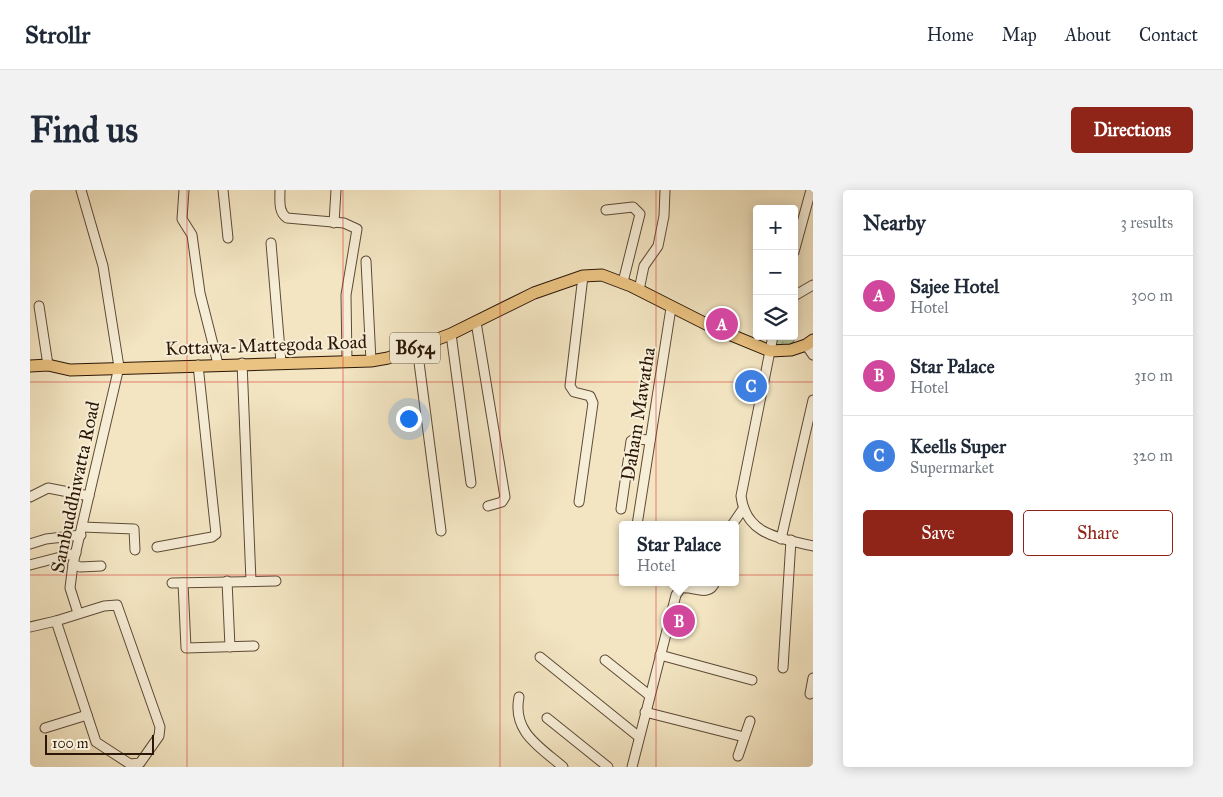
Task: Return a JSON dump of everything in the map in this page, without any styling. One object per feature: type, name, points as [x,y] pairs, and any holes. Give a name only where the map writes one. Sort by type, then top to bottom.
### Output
[{"type":"main road","name":"Kottawa-Mattegoda Road","points":[[30,366],[48,365],[70,370],[388,358],[451,334],[534,292],[583,276],[602,275],[623,282],[672,308],[770,351]]},
{"type":"main road","points":[[770,351],[778,352],[811,347]]},
{"type":"street","points":[[81,190],[103,266],[118,367]]},
{"type":"street","points":[[184,190],[182,219],[192,235],[200,293],[218,364]]},
{"type":"street","points":[[222,190],[228,238]]},
{"type":"street","points":[[280,190],[280,209],[282,215],[286,218],[352,225],[357,229],[346,295],[348,361]]},
{"type":"street","points":[[334,223],[336,190]]},
{"type":"street","points":[[638,290],[646,262],[658,246],[664,216],[665,190]]},
{"type":"street","points":[[795,250],[812,190]]},
{"type":"street","points":[[606,210],[634,207],[640,214],[623,282]]},
{"type":"street","points":[[271,244],[282,362]]},
{"type":"street","points":[[366,261],[371,360]]},
{"type":"street","points":[[579,502],[593,403],[590,396],[574,392],[570,386],[583,276]]},
{"type":"street","points":[[796,295],[813,285]]},
{"type":"street","points":[[39,306],[48,365]]},
{"type":"street","name":"Daham Mawatha","points":[[638,521],[672,308]]},
{"type":"street","points":[[476,322],[505,497],[502,502],[488,506]]},
{"type":"street","points":[[451,334],[471,482]]},
{"type":"street","points":[[772,340],[741,496],[743,508],[756,528],[786,540],[813,546]]},
{"type":"street","points":[[417,347],[441,531]]},
{"type":"street","points":[[242,364],[251,581]]},
{"type":"street","points":[[157,547],[212,537],[216,534],[198,365]]},
{"type":"street","name":"Sambuddhiwatta Road","points":[[78,613],[70,588],[73,564],[118,367]]},
{"type":"street","points":[[782,668],[786,540],[813,400]]},
{"type":"street","points":[[621,509],[631,441],[634,439],[650,440]]},
{"type":"street","points":[[30,497],[48,488],[89,496]]},
{"type":"street","points":[[735,521],[743,508]]},
{"type":"street","points":[[30,544],[82,531],[134,529],[135,550]]},
{"type":"street","points":[[30,565],[76,553]]},
{"type":"street","points":[[73,564],[80,567],[100,566]]},
{"type":"street","points":[[227,581],[230,647]]},
{"type":"street","points":[[172,583],[276,581]]},
{"type":"street","points":[[183,583],[184,647],[187,649],[254,646]]},
{"type":"street","points":[[632,767],[649,695],[678,591],[687,587],[705,591],[710,590],[712,586]]},
{"type":"street","points":[[30,627],[104,606],[117,605],[160,727],[159,736],[140,763],[130,764],[99,746],[96,742],[56,621]]},
{"type":"street","points":[[660,654],[752,680]]},
{"type":"street","points":[[540,657],[639,737]]},
{"type":"street","points":[[606,660],[649,695]]},
{"type":"street","points":[[810,694],[813,678]]},
{"type":"street","points":[[519,697],[517,708],[522,730],[563,767]]},
{"type":"street","points":[[645,712],[744,737]]},
{"type":"street","points":[[45,728],[87,715]]},
{"type":"street","points":[[547,718],[608,767]]},
{"type":"street","points":[[738,756],[750,721]]},
{"type":"green space","points":[[774,340],[794,340],[791,344],[772,350]]},
{"type":"place","name":"Sajee Hotel","points":[[722,324]]},
{"type":"place","name":"Keells Super","points":[[751,386]]},
{"type":"place","name":"Star Palace","points":[[679,621]]}]
